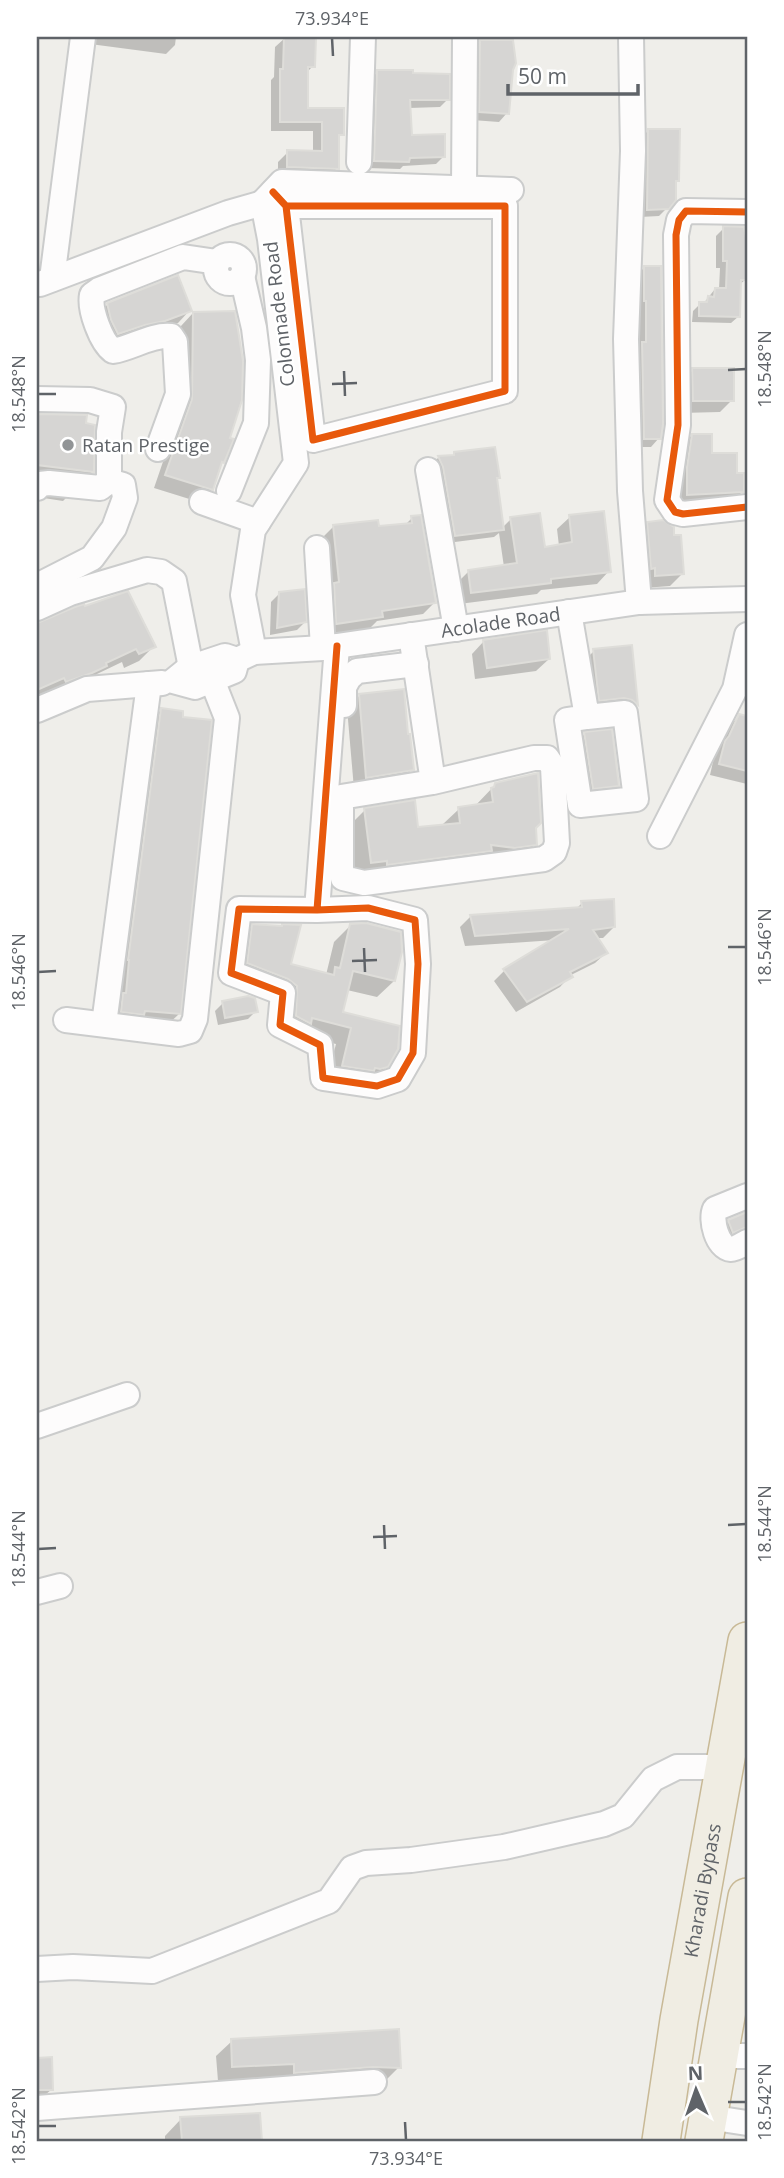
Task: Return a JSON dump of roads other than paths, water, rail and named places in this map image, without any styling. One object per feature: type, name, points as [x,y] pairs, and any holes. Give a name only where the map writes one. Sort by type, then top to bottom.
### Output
[{"type":"highway","name":"Kharadi Bypass","points":[[661,2141],[679,2020],[747,1641]]},
{"type":"highway","points":[[706,2129],[733,2056],[747,1896]]},
{"type":"street","points":[[83,37],[45,282],[228,213],[274,200],[505,206],[505,391],[313,440],[274,200],[282,182],[511,190]]},
{"type":"street","points":[[359,162],[363,37]]},
{"type":"street","points":[[464,188],[465,37]]},
{"type":"street","points":[[631,37],[633,151],[626,339],[630,491],[639,602]]},
{"type":"street","name":"Colonnade Road","points":[[246,656],[243,596],[253,530],[296,463],[270,239],[274,200]]},
{"type":"street","points":[[747,212],[686,211],[679,220],[676,235],[678,425],[667,500],[675,512],[683,514],[747,507]]},
{"type":"street","points":[[158,449],[178,394],[174,342],[171,335],[163,335],[113,351],[106,345],[90,304],[92,295],[183,257],[233,266],[270,239]]},
{"type":"street","points":[[229,491],[256,423],[258,360],[254,328],[233,266]]},
{"type":"street","points":[[37,399],[90,400],[113,407],[109,432],[109,481]]},
{"type":"street","points":[[428,470],[456,629]]},
{"type":"street","points":[[37,488],[40,484],[50,483],[100,488],[109,481]]},
{"type":"street","points":[[37,586],[92,558],[114,528],[125,498],[123,485],[109,481]]},
{"type":"street","points":[[202,502],[258,522]]},
{"type":"street","points":[[317,548],[330,647],[317,910]]},
{"type":"street","points":[[37,608],[70,593],[147,570],[160,572],[174,580],[184,680],[104,1024]]},
{"type":"street","name":"Acolade Road","points":[[37,710],[87,689],[184,680],[225,656],[330,647],[639,602],[747,599]]},
{"type":"street","points":[[569,612],[587,717]]},
{"type":"street","points":[[411,635],[433,782]]},
{"type":"street","points":[[660,836],[735,689],[747,635]]},
{"type":"street","points":[[341,797],[433,782],[534,758],[547,758],[553,767],[557,843],[554,852],[544,859],[365,883],[343,878],[341,797],[344,687],[357,671],[416,664]]},
{"type":"street","points":[[66,1020],[179,1034],[190,1031],[195,1020],[227,718],[184,680]]},
{"type":"street","points":[[368,908],[415,920],[418,964],[413,1053],[398,1079],[377,1086],[323,1078],[320,1045],[281,1025],[283,993],[231,973],[239,909],[317,910],[368,908]]},
{"type":"street","points":[[747,1196],[715,1209],[712,1223],[727,1249],[747,1242]]},
{"type":"street","points":[[37,1426],[127,1395]]},
{"type":"street","points":[[37,1969],[73,1967],[152,1971],[329,1902],[352,1868],[366,1863],[411,1860],[504,1847],[604,1824],[623,1816],[653,1779],[677,1767],[725,1767]]},
{"type":"street","points":[[37,2108],[374,2082]]},
{"type":"street","points":[[706,2129],[747,2123]]},
{"type":"place","name":"Ratan Prestige","points":[[68,445]]}]
